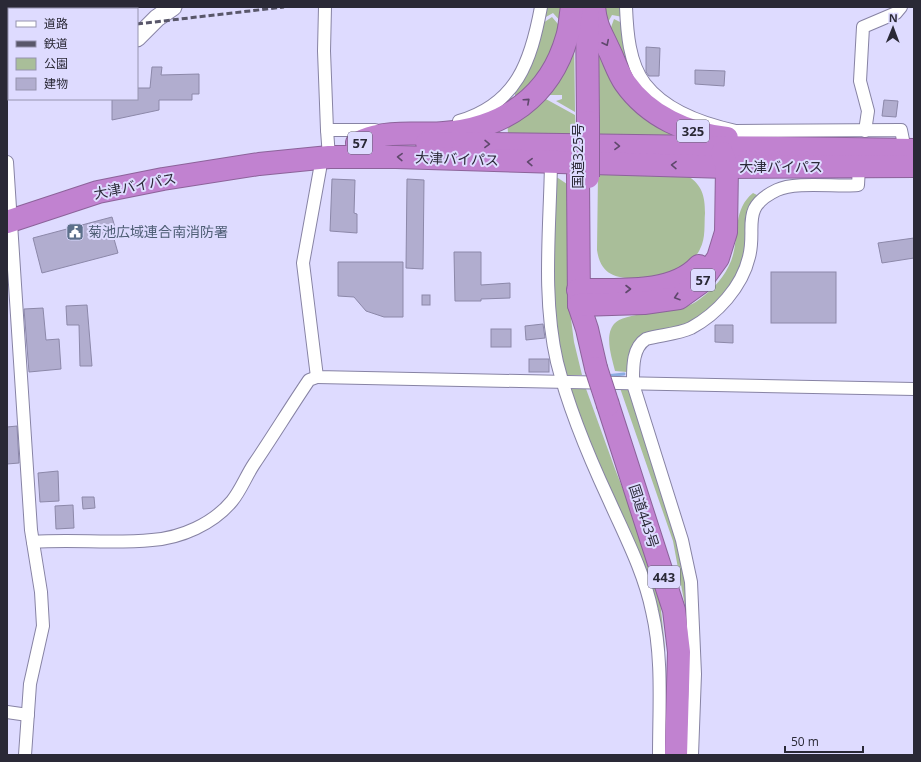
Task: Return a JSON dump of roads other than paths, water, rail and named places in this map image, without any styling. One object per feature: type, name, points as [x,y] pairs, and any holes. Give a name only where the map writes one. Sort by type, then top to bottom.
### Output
[{"type":"highway","name":"57","points":[[357,142],[378,136],[468,131],[494,123],[515,112],[545,82],[558,61],[567,37],[572,7]]},
{"type":"highway","name":"国道325号","points":[[578,7],[583,122]]},
{"type":"highway","name":"国道325号","points":[[584,297],[583,122],[587,7]]},
{"type":"highway","name":"325","points":[[594,7],[595,24],[625,83],[644,104],[665,120],[690,130],[724,137],[770,141],[841,142],[861,149]]},
{"type":"highway","name":"大津バイパス","points":[[9,214],[53,192],[162,165],[260,150],[326,147],[357,142],[720,160]]},
{"type":"highway","name":"大津バイパス","points":[[326,147],[396,157],[551,163],[720,160],[861,149],[911,155]]},
{"type":"highway","name":"57","points":[[584,297],[645,289],[677,282],[692,273],[706,257],[712,239],[720,160]]},
{"type":"highway","name":"国道443号","points":[[584,297],[587,329],[596,368],[674,610],[680,671],[676,755]]},
{"type":"street","points":[[138,37],[158,18],[173,7]]},
{"type":"street","points":[[317,377],[303,263],[320,169],[326,147],[324,51],[325,7]]},
{"type":"street","points":[[326,147],[420,128],[448,124],[482,114],[506,94],[524,69],[533,45],[541,7]]},
{"type":"street","points":[[626,7],[631,52],[637,69],[645,83],[683,114],[717,127],[736,131],[861,149]]},
{"type":"street","points":[[692,755],[695,674],[691,582],[682,540],[633,384],[633,362],[640,343],[646,339],[690,328],[712,314],[733,291],[749,257],[751,217],[762,200],[778,189],[802,186],[858,185],[861,149],[868,111],[860,81],[863,27],[896,13],[901,7]]},
{"type":"street","points":[[7,162],[9,214],[31,530],[41,592],[43,626],[30,684],[25,755]]},
{"type":"street","points":[[551,163],[550,323],[562,382],[585,448],[632,549],[652,610],[659,644],[659,755]]},
{"type":"street","points":[[33,542],[56,540],[115,542],[153,540],[199,527],[220,513],[233,500],[252,467],[309,380],[317,377],[914,389]]},
{"type":"street","points":[[7,712],[28,715]]},
{"type":"waterway","points":[[606,376],[624,374]]},
{"type":"railway","points":[[138,24],[284,7]]},
{"type":"place","name":"菊池広域連合南消防署","points":[[75,232]]}]
